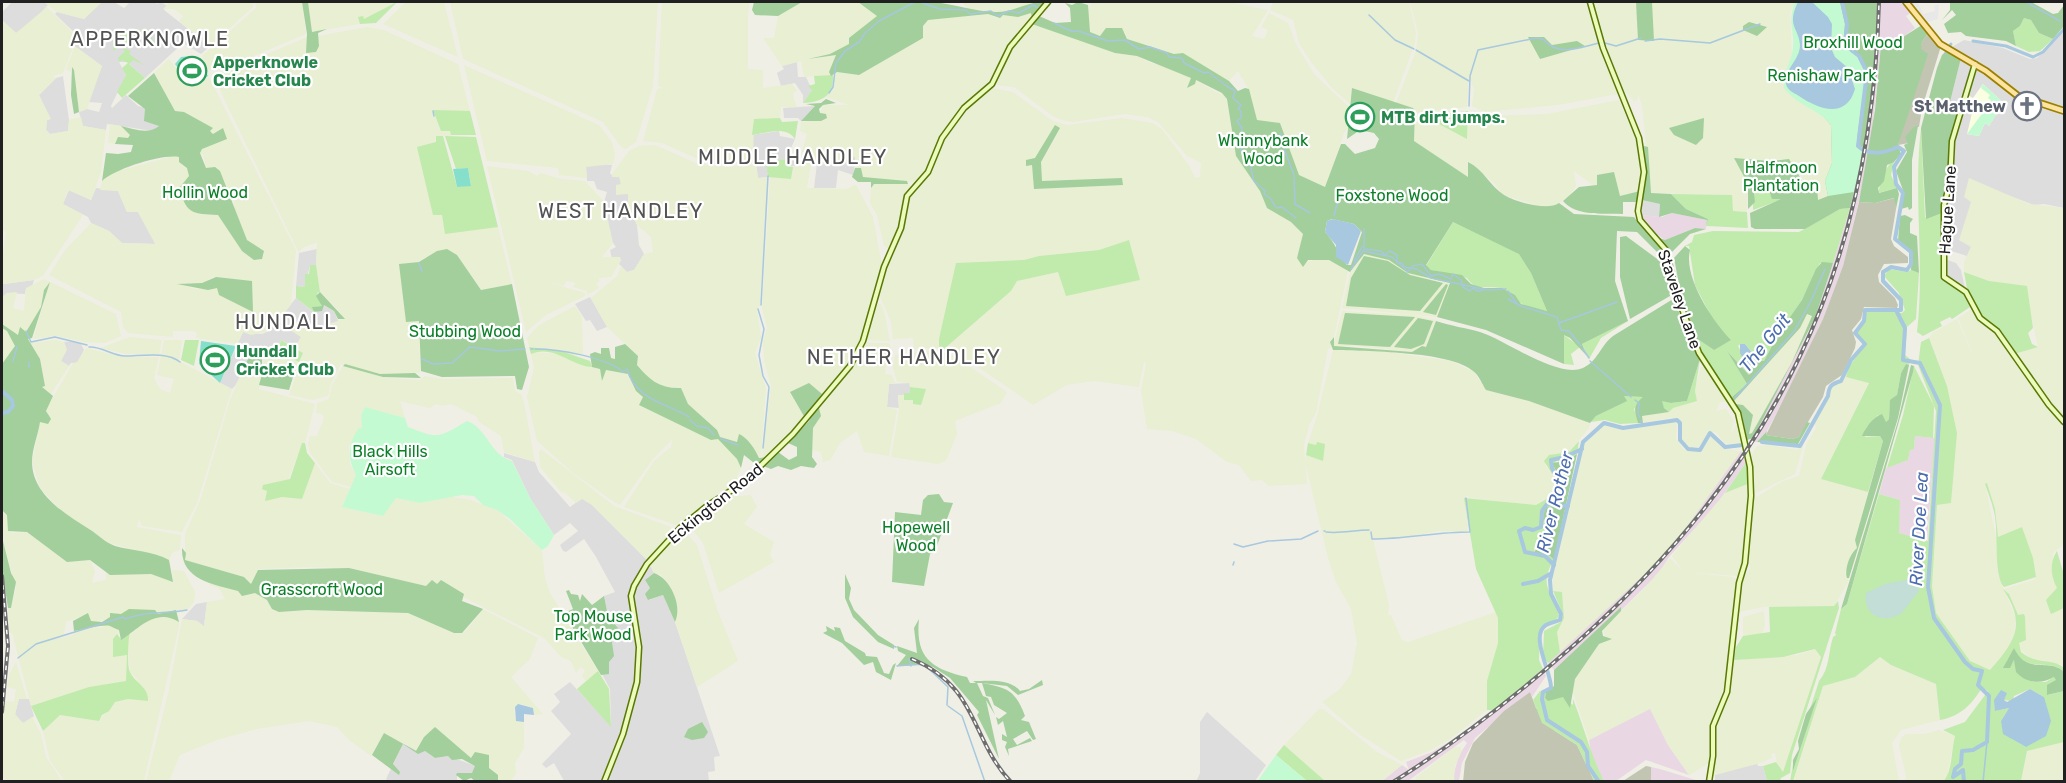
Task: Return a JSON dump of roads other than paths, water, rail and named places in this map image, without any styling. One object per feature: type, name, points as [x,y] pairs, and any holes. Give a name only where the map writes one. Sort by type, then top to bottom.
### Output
[{"type":"main road","name":"Eckington Road","points":[[604,782],[623,734],[637,682],[639,648],[632,590],[647,564],[680,528],[707,506],[743,483],[806,421],[858,354],[884,267],[902,228],[907,196],[928,172],[942,138],[964,108],[992,84],[1010,47],[1048,2]]},
{"type":"main road","name":"Staveley Lane","points":[[1590,2],[1603,48],[1639,138],[1644,172],[1638,211],[1640,220],[1666,250],[1677,296],[1694,342],[1712,377],[1735,407],[1748,457],[1751,496],[1745,563],[1740,580],[1726,696],[1713,726],[1713,763],[1709,782]]},
{"type":"main road","points":[[1906,2],[1942,45],[1975,64],[2018,96],[2064,111]]},
{"type":"main road","name":"Hague Lane","points":[[1975,64],[1952,141],[1950,183],[1944,205],[1944,277],[1966,292],[1975,312],[1997,331],[2049,405],[2064,422]]},
{"type":"waterway","points":[[829,93],[833,87],[836,63],[845,51],[859,42],[865,33],[879,21],[915,2]]},
{"type":"waterway","points":[[920,2],[940,9],[966,10],[970,14],[991,11],[998,16],[1009,11],[1019,13],[1033,5],[1040,9]]},
{"type":"waterway","name":"River Rother","points":[[1762,442],[1800,446],[1828,396],[1830,388],[1841,381],[1851,360],[1865,344],[1855,333],[1864,321],[1865,310],[1901,310],[1901,300],[1883,281],[1883,272],[1891,267],[1907,270],[1911,264],[1911,252],[1895,239],[1903,193],[1896,184],[1894,167],[1904,151],[1898,147],[1873,153],[1858,146],[1867,72],[1859,56],[1845,45],[1847,24],[1842,2]]},
{"type":"waterway","points":[[2026,2],[2060,21]]},
{"type":"waterway","points":[[1369,15],[1395,40],[1414,49]]},
{"type":"waterway","points":[[1054,23],[1071,31],[1078,31],[1108,41],[1125,40],[1139,49],[1150,47],[1167,53],[1169,57],[1182,58],[1184,63],[1204,73],[1208,72],[1224,84]]},
{"type":"waterway","points":[[1645,41],[1660,39],[1710,43],[1760,24]]},
{"type":"waterway","points":[[1973,41],[2006,46],[2033,57],[2043,52],[2064,29]]},
{"type":"waterway","points":[[1469,106],[1470,76],[1478,50],[1536,38],[1543,39],[1555,48],[1569,50],[1599,43]]},
{"type":"waterway","points":[[1605,43],[1616,46],[1641,38]]},
{"type":"waterway","points":[[1946,52],[1951,44]]},
{"type":"waterway","points":[[1416,50],[1469,81]]},
{"type":"waterway","points":[[1225,85],[1235,91],[1233,98],[1241,105],[1238,109],[1241,111],[1241,118],[1237,121],[1242,128],[1240,146],[1244,156],[1248,155],[1254,181],[1265,191],[1264,194],[1271,199],[1276,208],[1282,207],[1296,218]]},
{"type":"waterway","points":[[433,111],[434,116]]},
{"type":"waterway","points":[[1281,133],[1281,141],[1294,175]]},
{"type":"waterway","points":[[761,305],[768,176]]},
{"type":"waterway","points":[[1294,177],[1295,204],[1310,213]]},
{"type":"waterway","points":[[1334,216],[1338,200]]},
{"type":"waterway","points":[[1364,229],[1364,249],[1381,251],[1385,255],[1390,251],[1397,255],[1397,262],[1402,263],[1407,272],[1413,266],[1422,264],[1431,276],[1439,274],[1451,279],[1453,274],[1461,280],[1463,287],[1470,291],[1473,288],[1478,291],[1486,289]]},
{"type":"waterway","points":[[1354,261],[1362,247]]},
{"type":"waterway","points":[[1351,269],[1363,251],[1392,257],[1403,267],[1417,269]]},
{"type":"waterway","points":[[419,263],[422,272]]},
{"type":"waterway","name":"The Goit","points":[[1735,398],[1795,330],[1825,269]]},
{"type":"waterway","points":[[1418,270],[1431,278],[1487,290],[1506,289]]},
{"type":"waterway","points":[[1508,291],[1517,304]]},
{"type":"waterway","points":[[1508,299],[1521,306],[1557,317],[1561,330],[1569,331],[1581,346]]},
{"type":"waterway","points":[[1559,323],[1617,302]]},
{"type":"waterway","points":[[758,309],[764,329],[759,355],[763,376],[769,387],[763,448]]},
{"type":"waterway","name":"River Doe Lea","points":[[1897,312],[1905,328],[1903,360],[1920,363],[1940,405],[1928,587],[1934,618],[1965,662],[1973,669],[1982,671],[1978,685],[1989,696],[1987,742],[1973,750],[1962,751],[1961,764],[1955,769],[1953,777],[1963,770],[1964,782]]},
{"type":"waterway","points":[[26,331],[31,342],[55,337],[87,345]]},
{"type":"waterway","points":[[13,361],[17,347]]},
{"type":"waterway","points":[[89,347],[120,356],[168,356],[180,362]]},
{"type":"waterway","points":[[422,359],[433,364],[452,363],[470,347],[500,351],[525,349]]},
{"type":"waterway","points":[[535,349],[581,355],[605,362],[623,372],[627,369],[637,388],[653,399],[689,417]]},
{"type":"waterway","points":[[1583,349],[1589,358]]},
{"type":"waterway","points":[[1590,361],[1631,397]]},
{"type":"waterway","points":[[2,391],[12,400],[13,406],[8,412],[2,413]]},
{"type":"waterway","points":[[1635,400],[1639,403],[1640,418]]},
{"type":"waterway","points":[[690,420],[697,426],[708,428],[714,435]]},
{"type":"waterway","name":"River Rother","points":[[1599,782],[1588,766],[1587,752],[1581,742],[1547,720],[1542,699],[1543,692],[1551,688],[1540,646],[1541,630],[1546,625],[1560,620],[1561,614],[1551,594],[1550,580],[1583,442],[1604,423],[1623,428],[1677,420],[1680,423],[1680,440],[1688,449],[1700,450],[1710,433],[1725,447],[1743,445]]},
{"type":"waterway","name":"River Rother","points":[[1641,421],[1642,425]]},
{"type":"waterway","points":[[721,439],[738,445]]},
{"type":"waterway","points":[[1564,490],[1552,468],[1551,460],[1565,457],[1582,449]]},
{"type":"waterway","points":[[1371,532],[1372,539],[1470,532],[1466,498]]},
{"type":"waterway","points":[[1554,565],[1545,556],[1525,552],[1519,531],[1525,528],[1533,530],[1541,527],[1542,511],[1547,504],[1568,506]]},
{"type":"waterway","points":[[1326,532],[1369,530]]},
{"type":"waterway","points":[[1234,544],[1243,547],[1268,541],[1301,539],[1318,531]]},
{"type":"waterway","points":[[1523,584],[1538,581],[1550,574]]},
{"type":"waterway","points":[[18,658],[36,644],[123,617],[125,619],[140,615],[187,610]]},
{"type":"waterway","points":[[909,659],[911,666]]},
{"type":"waterway","points":[[897,666],[919,664],[927,667],[948,687],[947,705]]},
{"type":"waterway","points":[[948,706],[962,716],[985,782]]},
{"type":"waterway","name":"River Doe Lea","points":[[1983,782],[1987,742]]},
{"type":"railway","points":[[1393,782],[1486,717],[1574,645],[1645,577],[1705,507],[1757,434],[1799,358],[1832,277],[1857,191],[1872,100],[1879,2]]},
{"type":"railway","points":[[2,576],[8,646],[2,712]]},
{"type":"railway","points":[[912,659],[934,671],[950,684],[962,699],[998,766],[1011,782]]},
{"type":"place","name":"Apperknowle Cricket Club","points":[[192,71]]},
{"type":"place","name":"St Matthew","points":[[2027,106]]},
{"type":"place","name":"MTB dirt jumps.","points":[[1360,117]]},
{"type":"place","name":"Hundall Cricket Club","points":[[215,360]]},
{"type":"district","name":"APPERKNOWLE","points":[[150,39]]},
{"type":"district","name":"MIDDLE HANDLEY","points":[[793,157]]},
{"type":"district","name":"WEST HANDLEY","points":[[621,211]]},
{"type":"district","name":"HUNDALL","points":[[286,322]]},
{"type":"district","name":"NETHER HANDLEY","points":[[904,357]]},
{"type":"park label","name":"Broxhill Wood","points":[[1853,42]]},
{"type":"park label","name":"Renishaw Park","points":[[1822,75]]},
{"type":"park label","name":"Whinnybank Wood","points":[[1263,149]]},
{"type":"park label","name":"Halfmoon Plantation","points":[[1781,176]]},
{"type":"park label","name":"Hollin Wood","points":[[205,192]]},
{"type":"park label","name":"Foxstone Wood","points":[[1392,195]]},
{"type":"park label","name":"Stubbing Wood","points":[[465,331]]},
{"type":"park label","name":"Black Hills Airsoft","points":[[390,460]]},
{"type":"park label","name":"Hopewell Wood","points":[[916,536]]},
{"type":"park label","name":"Grasscroft Wood","points":[[322,589]]},
{"type":"park label","name":"Top Mouse Park Wood","points":[[593,625]]}]
